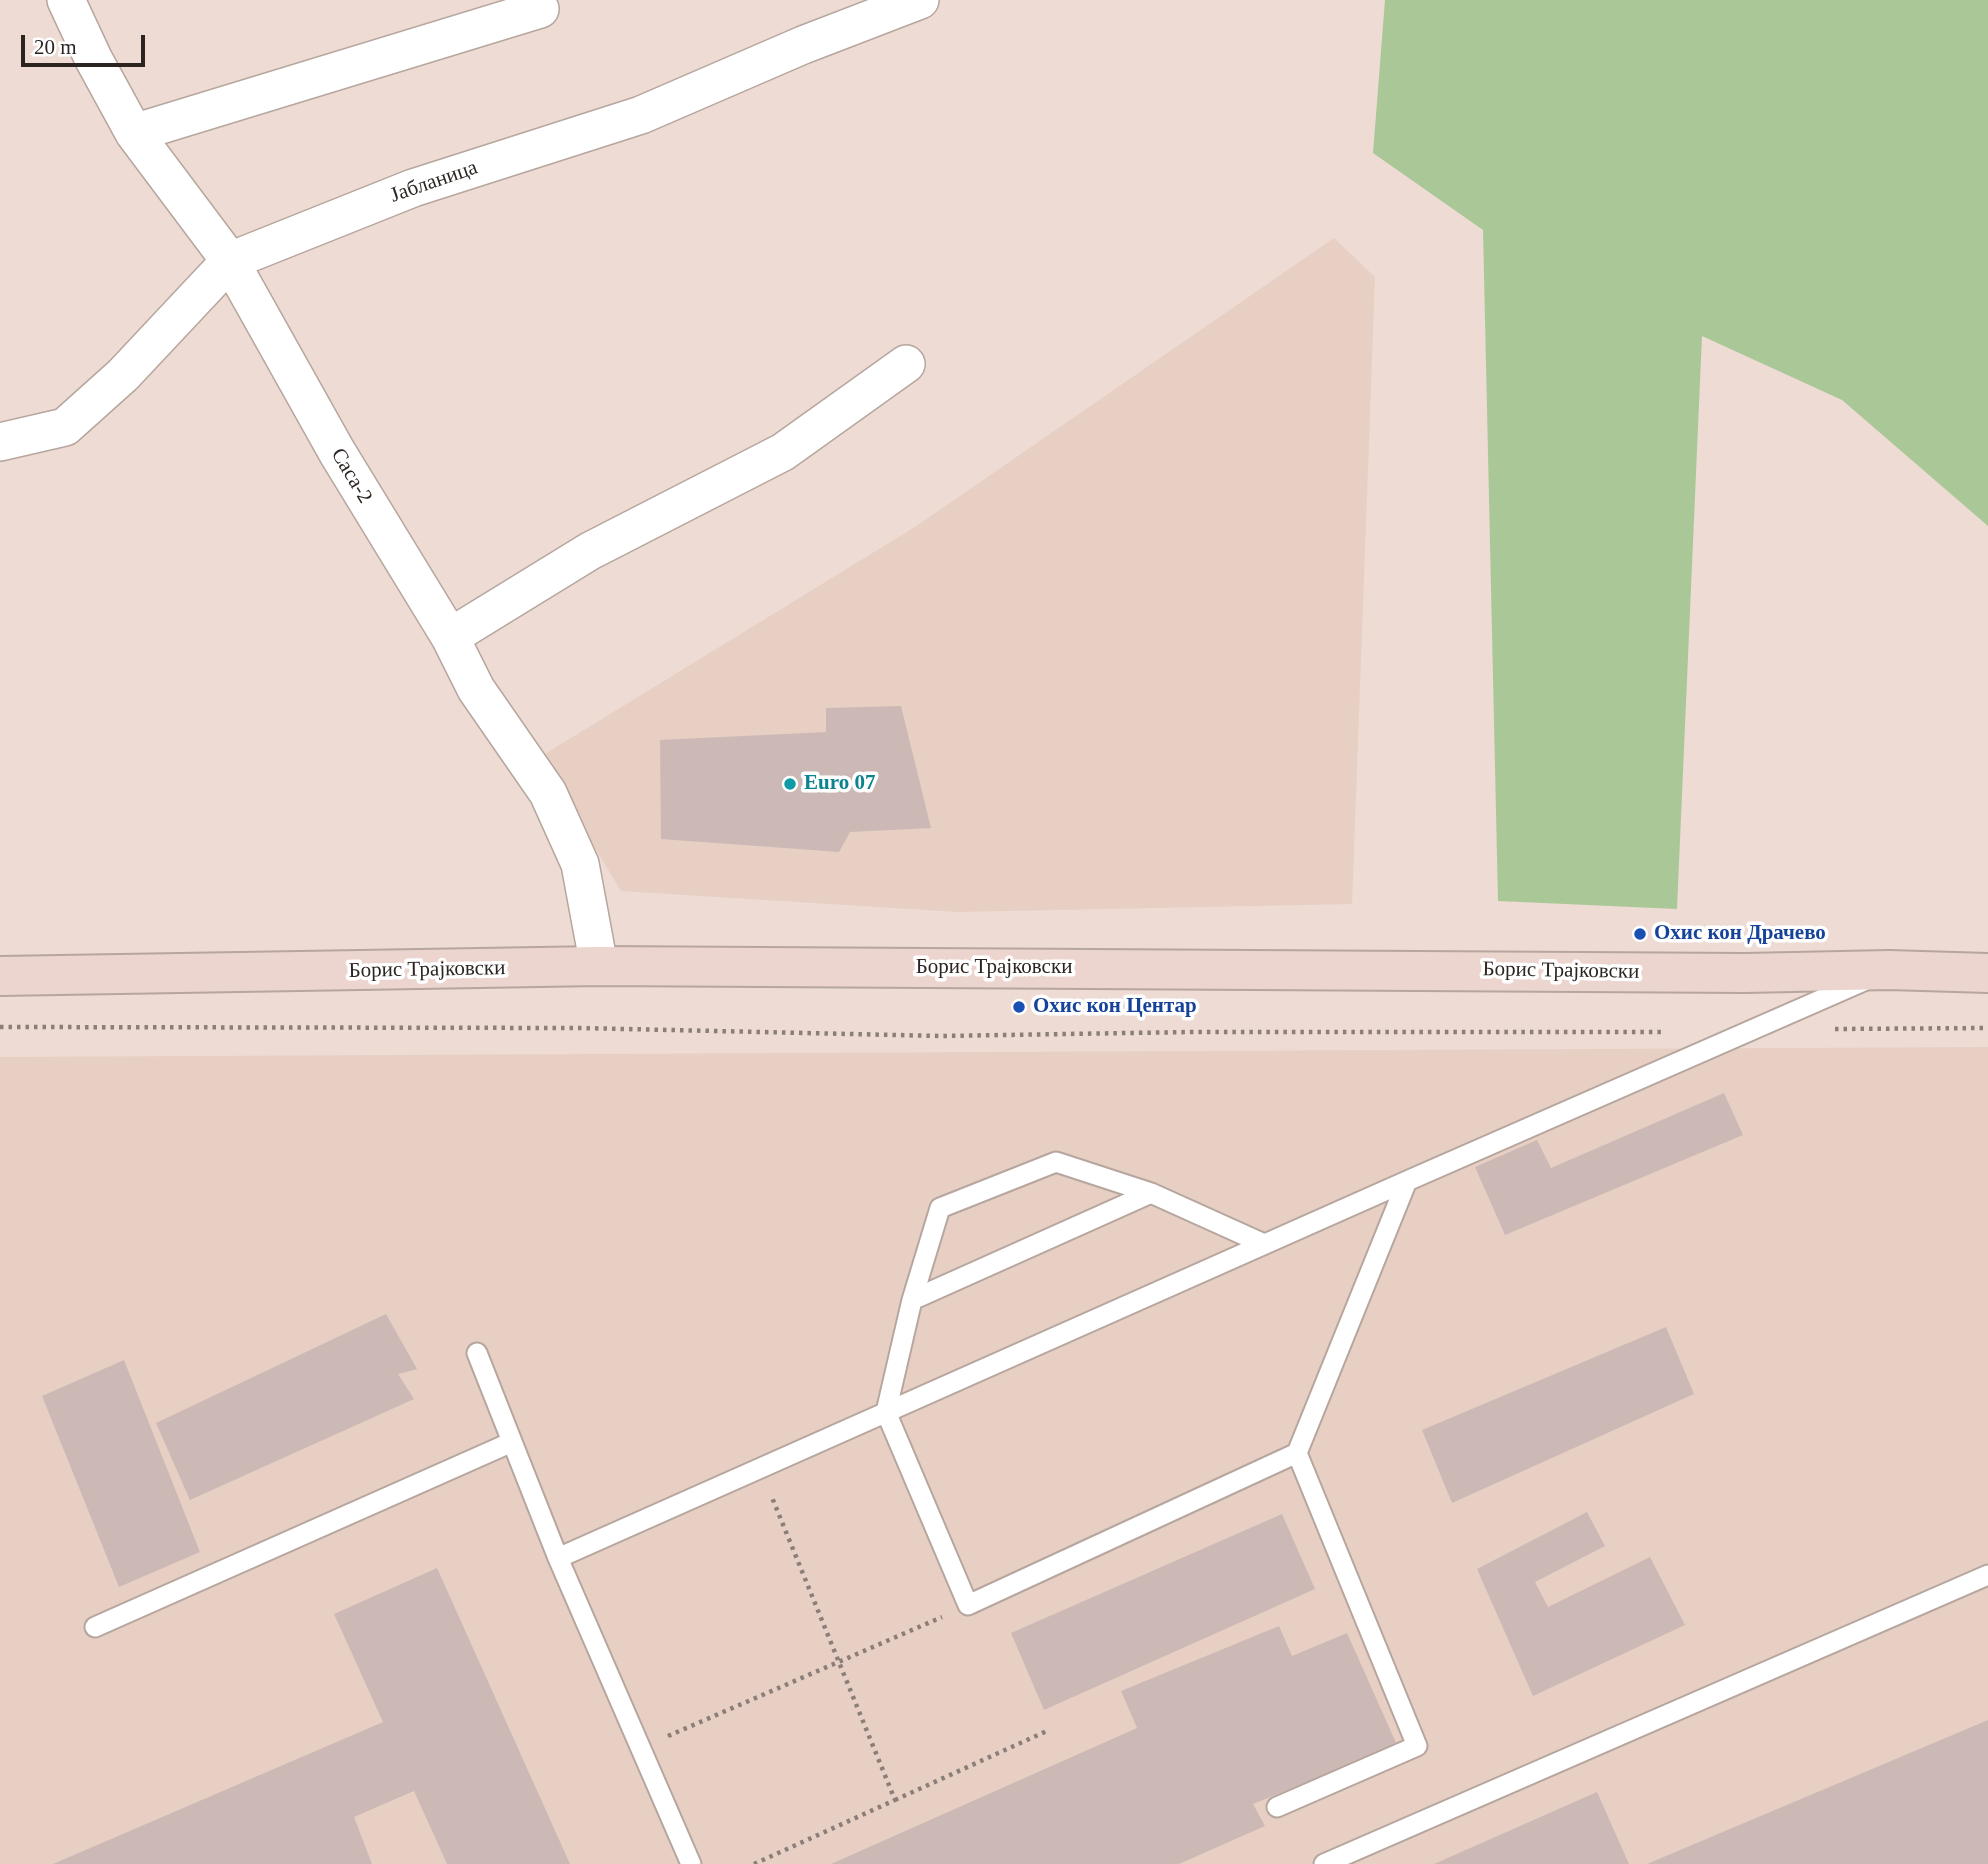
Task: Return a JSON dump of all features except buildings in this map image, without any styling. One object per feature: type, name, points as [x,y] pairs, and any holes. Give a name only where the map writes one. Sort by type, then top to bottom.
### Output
[{"type":"main road","name":"Борис Трајковски","points":[[0,976],[599,967],[1745,973],[1889,970],[1988,973]]},
{"type":"street","name":"Саса-2","points":[[66,0],[93,58],[134,133],[230,261],[337,452],[450,637],[476,689],[548,793],[580,864],[599,967]]},
{"type":"street","name":"Јабланица","points":[[0,442],[65,427],[123,376],[230,261],[413,188],[641,115],[803,45],[920,0]]},
{"type":"street","points":[[134,133],[540,9]]},
{"type":"street","points":[[450,637],[590,551],[783,452],[906,364]]},
{"type":"lane","points":[[558,1558],[1889,970]]},
{"type":"lane","points":[[1264,1244],[1151,1193],[1056,1162],[940,1208],[912,1300],[886,1412],[968,1605],[1297,1453],[1407,1181]]},
{"type":"lane","points":[[912,1300],[1151,1193]]},
{"type":"lane","points":[[477,1353],[558,1558],[691,1864]]},
{"type":"lane","points":[[95,1627],[512,1442]]},
{"type":"lane","points":[[1276,1807],[1417,1746],[1297,1453]]},
{"type":"lane","points":[[1324,1864],[1988,1575]]},
{"type":"path","points":[[0,1027],[579,1028],[941,1036],[1192,1032],[1669,1031]]},
{"type":"path","points":[[1822,1029],[1988,1028]]},
{"type":"path","points":[[760,1469],[895,1800]]},
{"type":"path","points":[[641,1748],[968,1605]]},
{"type":"path","points":[[754,1864],[1049,1730]]},
{"type":"shaded area","points":[[1334,238],[1375,277],[1352,904],[958,912],[621,891],[540,757],[915,527]]},
{"type":"shaded area","points":[[1988,1047],[1988,1864],[0,1864],[0,1057]]},
{"type":"green space","points":[[1385,0],[1988,0],[1988,526],[1842,400],[1702,336],[1677,909],[1498,901],[1483,230],[1373,153]]},
{"type":"place","name":"Euro 07","points":[[790,784]]},
{"type":"place","name":"Охис кон Драчево","points":[[1640,934]]},
{"type":"place","name":"Охис кон Центар","points":[[1019,1007]]}]
